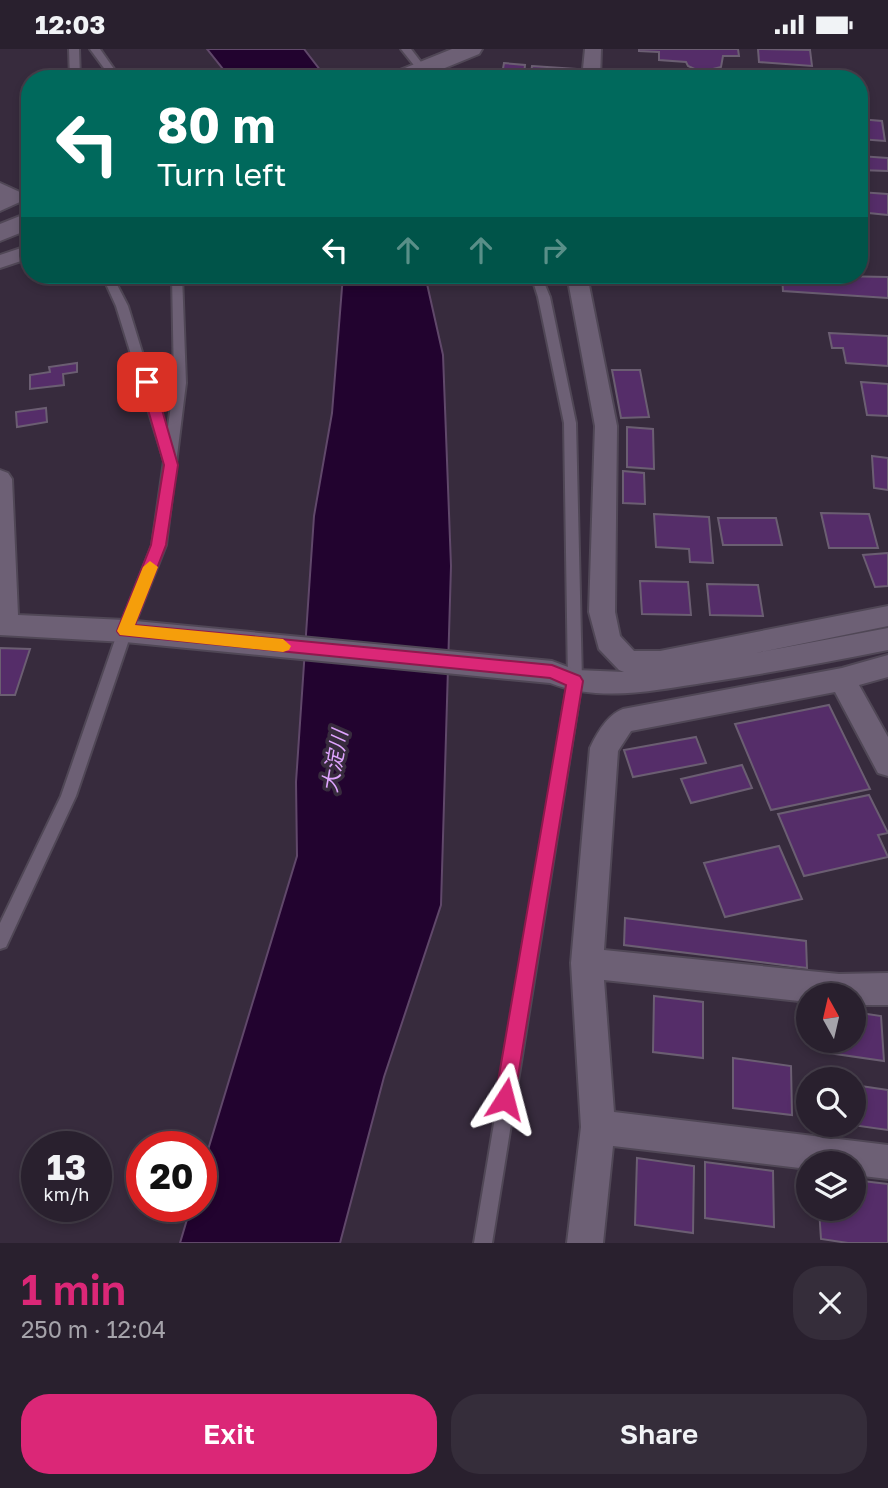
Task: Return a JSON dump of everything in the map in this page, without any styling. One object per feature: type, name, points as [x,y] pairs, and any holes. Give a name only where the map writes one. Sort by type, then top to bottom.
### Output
[{"type":"street","points":[[433,70],[471,49]]},
{"type":"street","points":[[592,70],[593,49]]},
{"type":"street","points":[[0,233],[21,224]]},
{"type":"street","points":[[0,262],[21,254]]},
{"type":"street","points":[[579,284],[606,426],[602,612],[608,641],[628,662],[660,662],[888,616]]},
{"type":"street","points":[[0,479],[3,625],[125,631],[629,683],[772,662],[888,639]]},
{"type":"street","points":[[585,1243],[598,1127],[587,963],[604,748],[623,721],[842,678],[888,666]]},
{"type":"street","points":[[842,678],[888,764]]},
{"type":"street","points":[[587,963],[839,989],[888,989]]},
{"type":"street","points":[[598,1127],[888,1162]]},
{"type":"lane","points":[[74,49],[75,70]]},
{"type":"lane","points":[[95,49],[110,70]]},
{"type":"lane","points":[[406,49],[423,70]]},
{"type":"lane","points":[[111,284],[122,306],[171,465]]},
{"type":"lane","points":[[0,941],[68,796],[125,631],[159,545],[180,383],[177,284]]},
{"type":"lane","points":[[483,1243],[563,676],[570,423],[539,284]]},
{"type":"water","points":[[207,49],[304,49],[320,70],[224,70]]},
{"type":"water","name":"大淀川","points":[[342,284],[427,284],[443,355],[451,566],[441,905],[384,1077],[340,1243],[180,1243],[186,1222],[217,1222],[217,1131],[214,1131],[297,856],[296,782],[314,516],[332,413]]},
{"type":"building","points":[[738,49],[739,56],[723,56],[721,67],[697,70],[686,62],[659,60],[659,52],[639,51]]},
{"type":"building","points":[[758,49],[810,50],[812,66],[759,62]]},
{"type":"building","points":[[504,63],[525,65],[525,70],[503,70]]},
{"type":"building","points":[[532,66],[576,69],[576,70],[531,70]]},
{"type":"building","points":[[868,120],[882,121],[885,141],[868,140]]},
{"type":"building","points":[[868,157],[888,158],[888,171],[868,170]]},
{"type":"building","points":[[868,193],[888,194],[888,215],[868,213]]},
{"type":"building","points":[[868,277],[888,277],[888,298],[783,291],[783,284],[868,284]]},
{"type":"building","points":[[829,333],[888,336],[888,366],[846,363],[843,348],[832,348]]},
{"type":"building","points":[[77,363],[77,372],[63,374],[64,385],[30,389],[30,375],[50,372],[49,367]]},
{"type":"building","points":[[612,370],[640,370],[649,417],[621,418]]},
{"type":"building","points":[[861,382],[888,384],[888,416],[867,415]]},
{"type":"building","points":[[46,408],[47,422],[17,427],[16,412]]},
{"type":"building","points":[[627,427],[653,429],[654,469],[627,467]]},
{"type":"building","points":[[872,456],[888,458],[888,490],[874,488]]},
{"type":"building","points":[[623,471],[644,473],[645,504],[623,503]]},
{"type":"building","points":[[821,513],[869,514],[878,548],[829,548]]},
{"type":"building","points":[[654,514],[709,517],[713,563],[690,562],[689,549],[656,547]]},
{"type":"building","points":[[718,518],[776,518],[782,545],[723,545]]},
{"type":"building","points":[[888,553],[888,586],[875,587],[863,555]]},
{"type":"building","points":[[640,581],[688,582],[691,615],[642,614]]},
{"type":"building","points":[[707,584],[758,585],[763,616],[710,615]]},
{"type":"building","points":[[0,648],[30,649],[15,695],[0,695]]},
{"type":"building","points":[[829,705],[870,789],[771,810],[735,724]]},
{"type":"building","points":[[696,737],[706,763],[633,777],[624,750]]},
{"type":"building","points":[[742,765],[752,788],[691,803],[681,779]]},
{"type":"building","points":[[869,795],[888,833],[878,835],[888,857],[804,876],[778,814]]},
{"type":"building","points":[[779,846],[802,899],[725,917],[704,863]]},
{"type":"building","points":[[625,918],[806,941],[807,968],[624,945]]},
{"type":"building","points":[[654,996],[703,1002],[703,1058],[653,1052]]},
{"type":"building","points":[[866,1014],[881,1016],[884,1061],[829,1053],[866,1053]]},
{"type":"building","points":[[733,1058],[791,1066],[792,1115],[733,1108]]},
{"type":"building","points":[[866,1087],[888,1090],[888,1130],[866,1127]]},
{"type":"building","points":[[637,1158],[694,1166],[693,1233],[635,1225]]},
{"type":"building","points":[[705,1162],[773,1171],[774,1227],[705,1218]]},
{"type":"building","points":[[866,1181],[888,1184],[888,1243],[848,1243],[821,1239],[820,1221],[866,1221]]},
{"type":"slow traffic","points":[[150,567],[125,631],[283,646]]},
{"type":"route","points":[[147,382],[171,465],[159,545],[125,631],[552,672],[575,681],[505,1099]]}]
